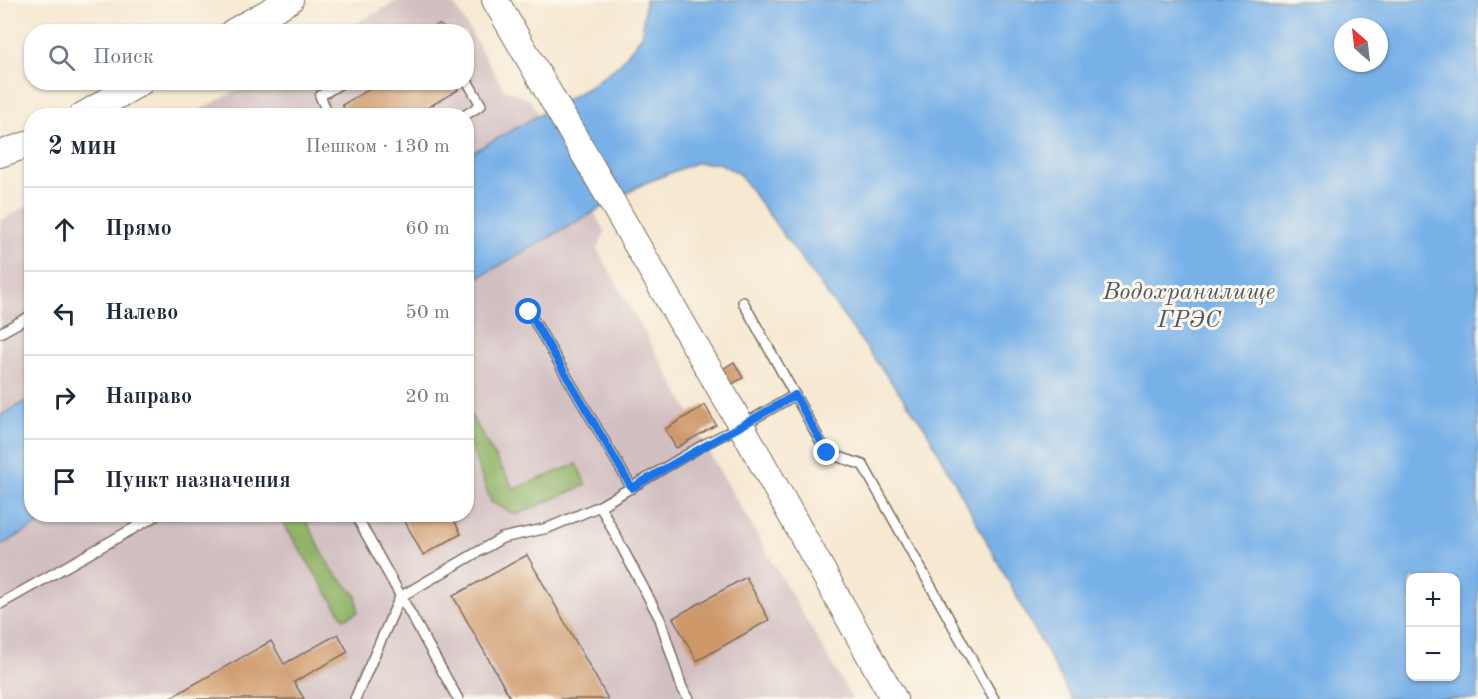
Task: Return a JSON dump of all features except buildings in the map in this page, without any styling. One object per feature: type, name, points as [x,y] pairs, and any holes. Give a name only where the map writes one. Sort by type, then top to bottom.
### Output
[{"type":"street","points":[[247,24],[290,0]]},
{"type":"street","points":[[495,0],[741,426],[894,699]]},
{"type":"street","points":[[96,108],[127,90]]},
{"type":"street","points":[[0,154],[24,146]]},
{"type":"lane","points":[[325,108],[320,96],[330,90]]},
{"type":"lane","points":[[473,90],[482,105],[474,110]]},
{"type":"lane","points":[[742,302],[827,453],[863,465],[994,699]]},
{"type":"lane","points":[[529,312],[632,488]]},
{"type":"lane","points":[[0,333],[24,320]]},
{"type":"lane","points":[[355,699],[400,597],[502,538],[548,528],[600,506],[705,444],[795,395]]},
{"type":"lane","points":[[600,506],[660,619],[682,688],[689,699]]},
{"type":"lane","points":[[0,604],[145,522]]},
{"type":"lane","points":[[359,522],[458,699]]},
{"type":"shaded area","points":[[399,0],[452,0],[466,24],[355,24]]},
{"type":"shaded area","points":[[474,38],[504,89],[530,100],[605,232],[597,249],[690,413],[705,405],[716,425],[699,435],[852,699],[0,699],[0,221],[24,208],[24,522],[474,522],[474,108],[204,108],[237,90],[474,90]]},
{"type":"green space","points":[[474,421],[514,489],[577,464],[586,485],[516,515],[491,502],[474,455]]},
{"type":"green space","points":[[282,522],[307,522],[331,569],[356,595],[358,612],[344,619]]},
{"type":"water","name":"Водохранилище ГРЭС","points":[[645,0],[1478,0],[1478,699],[1072,699],[926,429],[739,174],[719,163],[695,163],[643,184],[474,280],[474,152],[589,87],[620,64],[642,35]]},
{"type":"water","points":[[24,402],[24,522],[43,522],[0,546],[0,416]]},
{"type":"route","points":[[529,312],[632,488],[705,444],[795,395],[827,453]]}]
